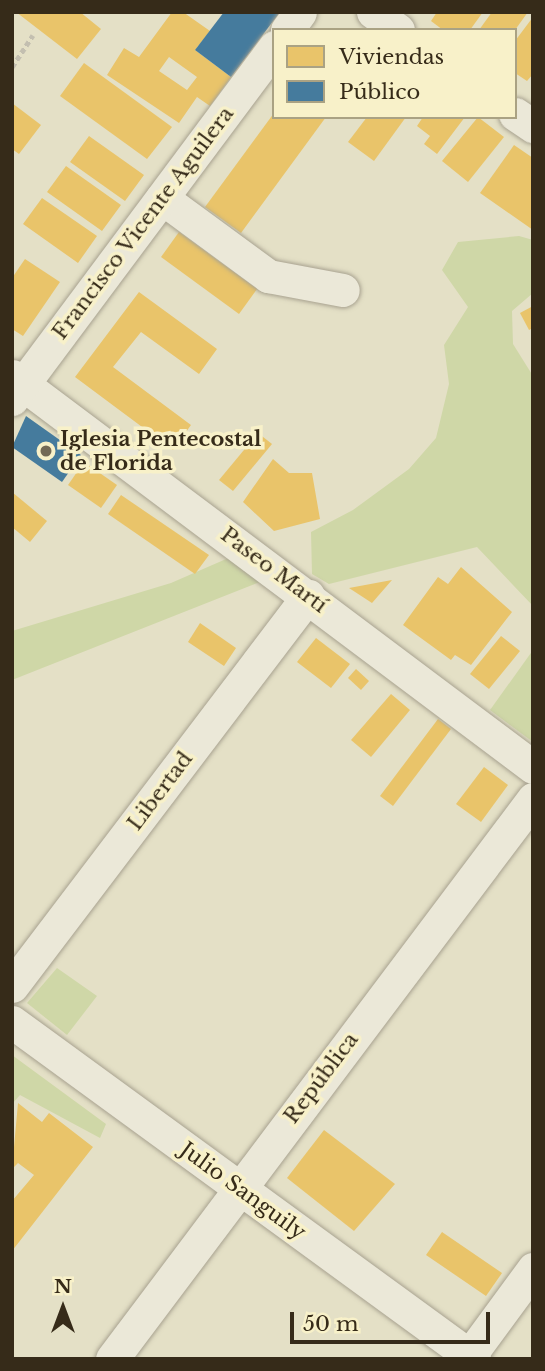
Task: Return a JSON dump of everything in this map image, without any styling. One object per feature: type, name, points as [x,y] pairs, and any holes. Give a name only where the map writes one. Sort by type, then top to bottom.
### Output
[{"type":"street","points":[[288,28],[300,12]]},
{"type":"street","points":[[373,12],[395,28]]},
{"type":"street","name":"Francisco Vicente Aguilera","points":[[16,386],[162,198],[272,50]]},
{"type":"street","points":[[517,115],[533,127]]},
{"type":"street","points":[[162,198],[268,276],[343,290]]},
{"type":"street","name":"Paseo Martí","points":[[16,386],[308,596],[533,767]]},
{"type":"street","name":"Libertad","points":[[12,986],[308,596]]},
{"type":"street","name":"República","points":[[112,1359],[237,1187],[533,799]]},
{"type":"street","name":"Julio Sanguily","points":[[12,1022],[470,1358]]},
{"type":"street","points":[[470,1358],[533,1269]]},
{"type":"path","points":[[12,67],[33,35]]},
{"type":"green space","points":[[519,236],[533,240],[533,293],[512,311],[513,344],[533,376],[533,606],[477,547],[329,584],[312,574],[311,532],[353,510],[409,469],[436,438],[449,384],[444,345],[468,307],[442,270],[458,242]]},
{"type":"green space","points":[[233,556],[265,580],[12,680],[12,631],[171,583]]},
{"type":"green space","points":[[533,650],[533,742],[490,710]]},
{"type":"green space","points":[[57,968],[97,996],[67,1035],[27,1003]]},
{"type":"green space","points":[[12,1055],[106,1124],[100,1138],[20,1095],[12,1104]]},
{"type":"building: Viviendas","points":[[16,12],[80,12],[101,29],[77,59]]},
{"type":"building: Viviendas","points":[[172,12],[183,12],[210,31],[195,50],[231,77],[210,106],[197,97],[179,123],[107,75],[124,48],[139,57]],"holes":[[[169,57],[197,77],[187,90],[159,71]]]},
{"type":"building: Viviendas","points":[[437,12],[483,12],[471,28],[440,28],[431,21]]},
{"type":"building: Viviendas","points":[[492,12],[528,12],[516,28],[480,28]]},
{"type":"building: Viviendas","points":[[533,17],[533,74],[527,81],[517,74],[517,38]]},
{"type":"building: Viviendas","points":[[84,63],[172,127],[147,159],[60,96]]},
{"type":"building: Viviendas","points":[[12,103],[41,125],[19,154],[12,149]]},
{"type":"building: Viviendas","points":[[272,116],[272,119],[325,119],[241,233],[205,207]]},
{"type":"building: Viviendas","points":[[365,119],[405,119],[374,161],[348,142]]},
{"type":"building: Viviendas","points":[[422,119],[463,119],[437,154],[424,144],[430,136],[417,126]]},
{"type":"building: Viviendas","points":[[476,119],[481,119],[504,137],[468,182],[442,161]]},
{"type":"building: Viviendas","points":[[89,136],[144,175],[125,201],[70,162]]},
{"type":"building: Viviendas","points":[[514,145],[533,158],[533,230],[480,193]]},
{"type":"building: Viviendas","points":[[66,166],[121,205],[102,231],[47,192]]},
{"type":"building: Viviendas","points":[[42,198],[97,236],[78,263],[23,224]]},
{"type":"building: Viviendas","points":[[179,232],[257,289],[239,314],[161,257]]},
{"type":"building: Viviendas","points":[[25,259],[60,282],[23,336],[12,329],[12,278]]},
{"type":"building: Viviendas","points":[[139,292],[217,349],[199,374],[141,332],[113,367],[191,425],[173,450],[75,377]]},
{"type":"building: Viviendas","points":[[533,306],[533,328],[529,330],[520,313]]},
{"type":"building: Viviendas","points":[[258,433],[272,444],[233,491],[219,480]]},
{"type":"building: Viviendas","points":[[273,459],[289,473],[312,473],[320,519],[274,531],[243,502]]},
{"type":"building: Viviendas","points":[[84,462],[117,485],[101,508],[68,485]]},
{"type":"building: Viviendas","points":[[12,492],[47,521],[30,542],[12,527]]},
{"type":"building: Viviendas","points":[[121,495],[209,555],[195,574],[108,514]]},
{"type":"building: Viviendas","points":[[461,567],[512,612],[471,665],[455,655],[451,660],[403,625],[438,577],[448,584]]},
{"type":"building: Viviendas","points":[[392,580],[372,603],[349,588]]},
{"type":"building: Viviendas","points":[[200,623],[236,648],[224,666],[188,642]]},
{"type":"building: Viviendas","points":[[501,636],[520,651],[489,689],[470,674]]},
{"type":"building: Viviendas","points":[[316,638],[350,664],[331,688],[297,662]]},
{"type":"building: Viviendas","points":[[356,669],[369,681],[361,690],[348,678]]},
{"type":"building: Viviendas","points":[[391,694],[410,710],[371,757],[351,740]]},
{"type":"building: Viviendas","points":[[438,719],[451,729],[393,806],[380,796]]},
{"type":"building: Viviendas","points":[[484,767],[508,785],[481,822],[456,804]]},
{"type":"building: Viviendas","points":[[18,1103],[42,1122],[49,1113],[93,1147],[12,1251],[12,1201],[34,1175],[18,1163],[12,1169]]},
{"type":"building: Viviendas","points":[[324,1130],[395,1184],[354,1231],[287,1178]]},
{"type":"building: Viviendas","points":[[442,1232],[502,1273],[486,1296],[426,1255]]},
{"type":"building: Público","points":[[224,12],[280,12],[231,77],[195,50]]},
{"type":"building: Público","name":"Iglesia Pentecostal de Florida","points":[[26,416],[81,455],[62,482],[12,447]]},
{"type":"place","name":"Iglesia Pentecostal de Florida","points":[[46,451]]}]
